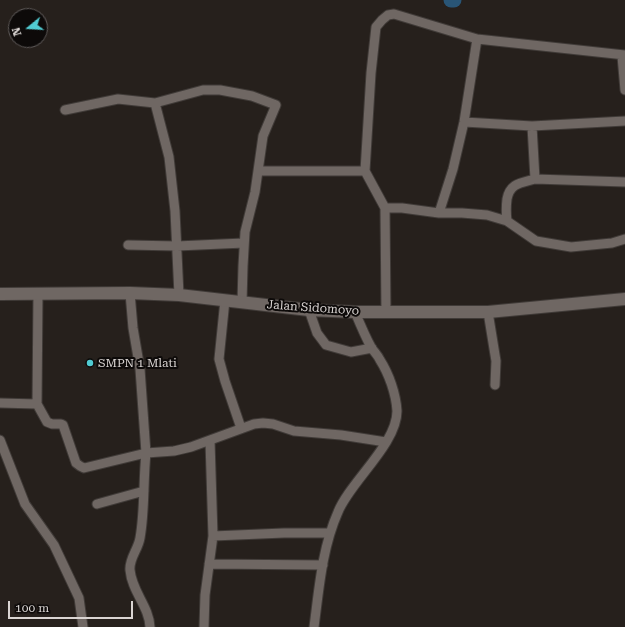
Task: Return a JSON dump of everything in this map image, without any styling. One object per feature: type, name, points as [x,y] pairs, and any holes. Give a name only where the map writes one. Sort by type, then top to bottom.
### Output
[{"type":"main road","name":"Jalan Sidomoyo","points":[[0,294],[130,293],[179,295],[309,310],[355,312],[488,312],[625,299]]},
{"type":"street","points":[[386,312],[385,208],[365,171],[372,54],[376,27],[382,20],[388,15],[394,14],[476,39],[623,56],[625,90]]},
{"type":"street","points":[[439,213],[453,169],[464,122],[476,39]]},
{"type":"street","points":[[65,110],[118,100],[155,102],[203,90],[220,90],[252,96],[276,105],[263,136],[255,192],[245,232],[242,302]]},
{"type":"street","points":[[155,102],[169,157],[175,211],[179,295]]},
{"type":"street","points":[[464,122],[532,126],[625,121]]},
{"type":"street","points":[[532,126],[535,179]]},
{"type":"street","points":[[258,171],[365,171]]},
{"type":"street","points":[[507,221],[505,210],[509,191],[516,185],[535,179],[625,182]]},
{"type":"street","points":[[385,208],[402,208],[450,214],[462,213],[487,215],[507,221],[536,241],[571,247],[612,243],[625,239]]},
{"type":"street","points":[[128,245],[177,246],[244,243]]},
{"type":"street","points":[[130,293],[133,328],[140,369],[146,453],[140,538],[138,547],[130,562],[130,569],[133,587],[148,614],[150,627]]},
{"type":"street","points":[[38,294],[37,404],[47,422],[63,425],[76,462],[84,468],[146,453],[174,452],[210,441],[240,428],[263,422],[294,431],[341,435],[386,442]]},
{"type":"street","points":[[225,300],[219,359],[240,428]]},
{"type":"street","points":[[309,310],[317,333],[326,346],[351,352],[372,348]]},
{"type":"street","points":[[314,627],[323,565],[330,533],[341,505],[386,442],[395,422],[397,412],[389,377],[380,359],[372,348],[355,312]]},
{"type":"street","points":[[488,312],[496,361],[496,384]]},
{"type":"street","points":[[0,403],[37,404]]},
{"type":"street","points":[[0,440],[25,504],[54,545],[79,598],[83,627]]},
{"type":"street","points":[[204,627],[205,595],[213,536],[210,441]]},
{"type":"street","points":[[97,504],[144,491]]},
{"type":"street","points":[[213,536],[297,532],[330,533]]},
{"type":"street","points":[[209,564],[323,565]]},
{"type":"place","name":"SMPN 1 Mlati","points":[[90,363]]}]
